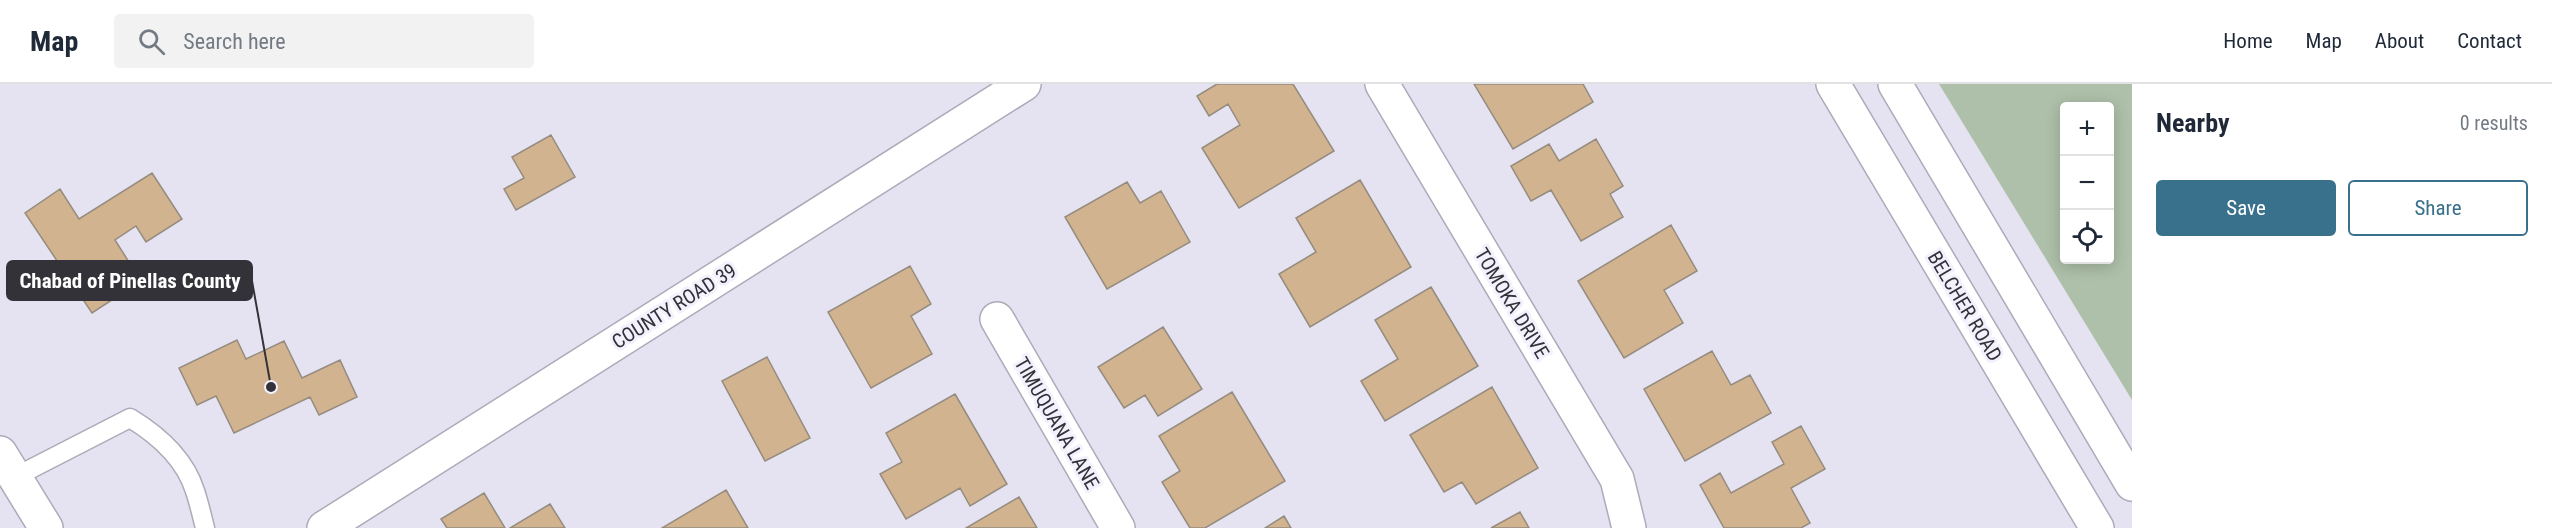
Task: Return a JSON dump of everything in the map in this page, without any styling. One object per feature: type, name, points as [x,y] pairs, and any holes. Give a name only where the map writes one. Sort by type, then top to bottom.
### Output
[{"type":"street","name":"COUNTY ROAD 39","points":[[324,528],[1024,84]]},
{"type":"street","name":"TOMOKA DRIVE","points":[[1382,84],[1617,479],[1629,528]]},
{"type":"street","name":"BELCHER ROAD","points":[[1833,84],[2097,528]]},
{"type":"street","points":[[1895,84],[2132,484]]},
{"type":"street","name":"TIMUQUANA LANE","points":[[997,319],[1118,528]]},
{"type":"street","points":[[7,465],[46,528]]},
{"type":"lane","points":[[7,465],[130,418],[146,428],[171,450],[195,489],[205,528]]},
{"type":"green space","points":[[1939,84],[2132,84],[2132,400]]},
{"type":"building","points":[[1217,84],[1293,84],[1334,151],[1239,208],[1202,148],[1240,125],[1228,104],[1209,116],[1197,96]]},
{"type":"building","points":[[1474,84],[1583,84],[1593,102],[1513,149]]},
{"type":"building","points":[[551,135],[575,177],[516,210],[504,189],[524,178],[512,157]]},
{"type":"building","points":[[1596,139],[1623,186],[1610,194],[1623,217],[1581,241],[1551,190],[1531,201],[1511,166],[1549,144],[1559,161]]},
{"type":"building","points":[[152,173],[182,219],[146,242],[136,226],[115,240],[141,281],[92,313],[25,213],[60,189],[79,219]]},
{"type":"building","points":[[1360,180],[1411,267],[1310,327],[1279,274],[1316,252],[1296,218]]},
{"type":"building","points":[[1127,182],[1140,203],[1161,191],[1190,242],[1107,289],[1065,217]]},
{"type":"building","points":[[1671,225],[1697,271],[1664,290],[1683,323],[1624,358],[1578,281]]},
{"type":"building","points":[[910,266],[931,304],[911,316],[932,354],[871,388],[828,312]]},
{"type":"building","points":[[1431,287],[1478,366],[1385,421],[1361,381],[1398,359],[1375,320]]},
{"type":"building","points":[[1163,327],[1202,389],[1158,416],[1145,395],[1124,408],[1098,367]]},
{"type":"building","points":[[237,340],[246,359],[284,341],[302,378],[340,360],[357,397],[319,415],[310,397],[234,433],[216,396],[197,405],[179,368]]},
{"type":"building","points":[[1712,351],[1731,385],[1750,375],[1771,413],[1685,461],[1644,389]]},
{"type":"building","points":[[767,357],[810,438],[765,461],[722,381]]},
{"type":"building","points":[[1492,387],[1538,468],[1476,504],[1462,482],[1444,492],[1410,435]]},
{"type":"building","points":[[1232,392],[1285,481],[1205,528],[1190,528],[1162,482],[1180,471],[1159,436]]},
{"type":"building","points":[[955,394],[1007,484],[970,506],[960,488],[906,519],[880,474],[902,462],[886,433]]},
{"type":"building","points":[[1801,426],[1825,469],[1791,488],[1810,523],[1801,528],[1724,528],[1700,485],[1720,473],[1731,493],[1784,464],[1772,442]]},
{"type":"building","points":[[726,490],[748,528],[662,528]]},
{"type":"building","points":[[484,493],[505,528],[447,528],[441,519]]},
{"type":"building","points":[[1019,497],[1037,528],[966,528]]},
{"type":"building","points":[[550,504],[565,528],[510,528]]},
{"type":"building","points":[[1520,512],[1529,528],[1491,528]]},
{"type":"building","points":[[1284,516],[1291,528],[1265,528]]},
{"type":"place","name":"Chabad of Pinellas County","points":[[271,387]]}]
